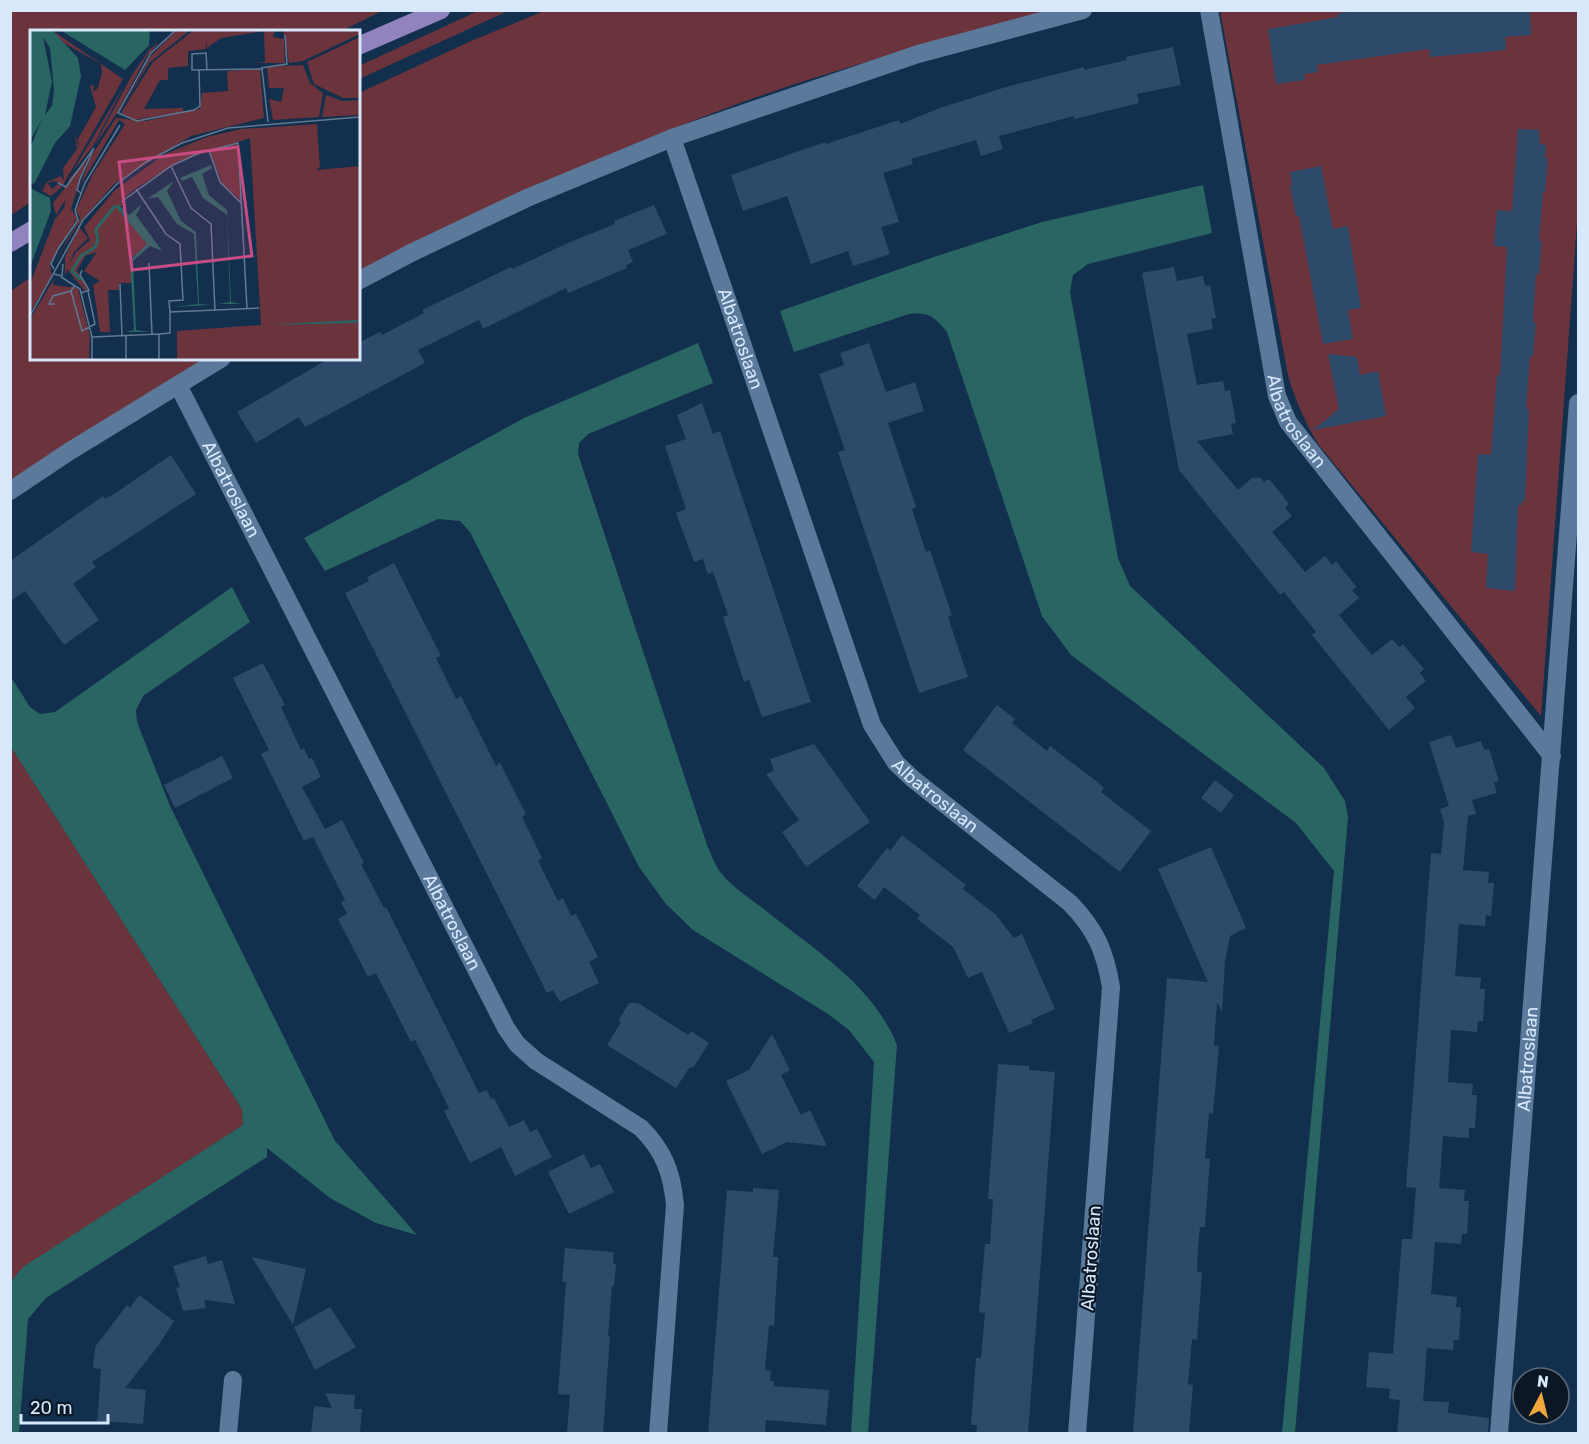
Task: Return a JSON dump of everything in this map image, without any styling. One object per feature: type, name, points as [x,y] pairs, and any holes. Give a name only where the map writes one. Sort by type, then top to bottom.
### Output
[{"type":"main road","points":[[360,45],[441,10]]},
{"type":"main road","points":[[10,243],[30,231]]},
{"type":"street","points":[[360,280],[527,198],[672,138],[918,54],[1083,10]]},
{"type":"street","name":"Albatroslaan","points":[[1209,10],[1277,396],[1288,422],[1552,756]]},
{"type":"street","name":"Albatroslaan","points":[[672,138],[872,725],[896,763],[913,779],[1070,903],[1084,918],[1107,960],[1111,987],[1077,1434]]},
{"type":"street","points":[[10,491],[70,451],[219,360]]},
{"type":"street","name":"Albatroslaan","points":[[178,385],[506,1028],[517,1044],[536,1061],[641,1128],[655,1142],[666,1163],[673,1182],[675,1205],[658,1434]]},
{"type":"street","name":"Albatroslaan","points":[[1499,1434],[1578,403]]},
{"type":"street","points":[[228,1434],[233,1380]]},
{"type":"shaded area","points":[[11,10],[382,10],[343,30],[30,30],[30,203],[11,215]]},
{"type":"shaded area","points":[[478,11],[508,11],[360,79],[360,66]]},
{"type":"shaded area","points":[[544,11],[1053,11],[858,64],[715,112],[590,165],[360,273],[360,93],[471,41]]},
{"type":"shaded area","points":[[1220,11],[1578,11],[1578,210],[1541,716],[1318,444],[1301,411],[1288,375]]},
{"type":"shaded area","points":[[1203,185],[1212,233],[1088,264],[1073,275],[1070,292],[1118,558],[1130,586],[1324,768],[1345,801],[1348,817],[1295,1433],[1282,1433],[1334,871],[1296,823],[1071,655],[1042,616],[947,332],[939,323],[927,315],[909,314],[794,352],[780,311],[1042,222]]},
{"type":"shaded area","points":[[30,278],[30,360],[205,360],[11,486],[11,291]]},
{"type":"shaded area","points":[[698,343],[713,383],[588,434],[579,443],[578,454],[708,848],[717,867],[738,890],[843,972],[874,1005],[897,1045],[868,1433],[851,1433],[874,1062],[849,1030],[828,1014],[693,930],[666,904],[639,867],[470,532],[460,521],[438,519],[325,571],[304,538],[524,418]]},
{"type":"shaded area","points":[[232,587],[250,622],[143,696],[136,710],[137,722],[170,806],[335,1141],[417,1235],[376,1223],[330,1198],[267,1148],[267,1157],[46,1298],[28,1319],[19,1433],[11,1433],[11,1281],[23,1267],[243,1125],[242,1109],[11,747],[11,677],[30,707],[40,714],[55,712]]},
{"type":"shaded area","points":[[11,747],[242,1109],[243,1125],[24,1267],[11,1281]]},
{"type":"building","points":[[1359,10],[1530,10],[1531,35],[1505,37],[1506,50],[1430,57],[1429,49],[1317,65],[1318,72],[1304,74],[1305,80],[1276,84],[1268,29],[1338,17],[1337,14]]},
{"type":"building","points":[[1173,47],[1181,85],[1137,94],[1139,103],[1074,119],[1074,116],[999,136],[1003,149],[981,156],[976,140],[911,159],[913,164],[883,173],[899,222],[881,227],[890,254],[853,266],[848,251],[811,264],[787,196],[743,211],[731,175],[825,142],[826,144],[899,120],[900,124],[940,108],[1006,87],[1084,67],[1084,70],[1127,60],[1126,57]]},
{"type":"building","points":[[1518,129],[1539,130],[1540,144],[1546,145],[1545,159],[1548,158],[1539,241],[1542,241],[1539,275],[1536,274],[1533,322],[1536,323],[1533,356],[1530,356],[1526,409],[1529,409],[1525,501],[1522,501],[1522,505],[1518,505],[1515,591],[1486,588],[1488,554],[1471,552],[1478,454],[1491,455],[1497,375],[1500,375],[1507,247],[1494,246],[1497,210],[1512,211]]},
{"type":"building","points":[[1321,166],[1333,229],[1348,226],[1361,308],[1348,310],[1353,339],[1323,344],[1299,216],[1296,216],[1290,186],[1292,185],[1290,172]]},
{"type":"building","points":[[654,205],[667,234],[628,250],[633,262],[626,265],[627,268],[568,293],[566,288],[483,329],[479,320],[418,350],[425,363],[305,427],[299,417],[256,443],[237,412],[327,360],[360,360],[360,342],[380,332],[382,335],[424,313],[422,310],[511,267],[512,269],[615,224],[614,221]]},
{"type":"building","points":[[1174,267],[1177,281],[1203,276],[1205,286],[1210,285],[1216,318],[1211,319],[1213,329],[1187,334],[1197,385],[1223,381],[1225,391],[1230,390],[1236,423],[1231,424],[1233,434],[1197,441],[1238,490],[1252,478],[1261,478],[1264,482],[1269,479],[1279,491],[1289,504],[1285,508],[1292,516],[1272,532],[1305,572],[1325,556],[1332,565],[1336,561],[1357,587],[1352,590],[1359,598],[1339,615],[1372,655],[1392,639],[1399,647],[1403,644],[1424,669],[1420,673],[1426,681],[1406,697],[1415,708],[1389,730],[1312,635],[1316,632],[1284,592],[1280,595],[1179,470],[1142,273]]},
{"type":"building","points":[[869,343],[886,392],[915,382],[924,411],[888,423],[916,507],[912,509],[926,552],[930,550],[952,615],[948,617],[968,677],[919,693],[838,452],[845,450],[819,374],[844,365],[840,353]]},
{"type":"building","points":[[1328,354],[1357,357],[1360,375],[1378,371],[1386,416],[1313,430],[1339,409]]},
{"type":"building","points":[[702,403],[713,434],[720,431],[811,702],[762,717],[749,680],[744,682],[723,617],[728,615],[713,572],[708,574],[703,559],[694,562],[676,513],[686,509],[665,446],[686,439],[677,415]]},
{"type":"building","points":[[171,455],[196,494],[92,562],[96,567],[73,584],[99,620],[64,645],[25,591],[10,601],[10,561],[103,496],[105,499],[114,494]]},
{"type":"building","points":[[394,563],[441,656],[436,658],[456,699],[461,696],[496,766],[500,763],[526,814],[522,817],[542,858],[538,861],[558,901],[563,898],[571,916],[576,914],[598,957],[589,962],[599,983],[560,1002],[553,990],[547,993],[345,593],[369,581],[367,577]]},
{"type":"building","points":[[263,663],[285,705],[281,707],[301,750],[304,748],[309,759],[312,758],[321,777],[302,787],[325,829],[342,820],[364,863],[361,864],[384,908],[386,907],[479,1093],[487,1090],[491,1099],[494,1098],[509,1127],[524,1120],[530,1132],[537,1129],[552,1157],[515,1176],[501,1147],[470,1163],[444,1111],[449,1108],[415,1040],[411,1042],[376,973],[368,977],[338,919],[347,914],[341,902],[345,900],[313,837],[304,841],[261,754],[269,750],[233,678]]},
{"type":"building","points":[[997,705],[1015,719],[1012,723],[1047,751],[1050,746],[1095,780],[1104,788],[1101,792],[1151,831],[1120,872],[963,750]]},
{"type":"building","points":[[1451,735],[1456,748],[1481,741],[1484,750],[1489,749],[1499,781],[1494,782],[1497,793],[1472,800],[1476,814],[1468,816],[1463,870],[1489,872],[1488,883],[1494,883],[1491,916],[1486,915],[1485,926],[1459,924],[1455,976],[1481,978],[1480,989],[1485,989],[1483,1021],[1478,1021],[1477,1032],[1451,1030],[1448,1082],[1473,1084],[1472,1095],[1477,1095],[1475,1128],[1469,1128],[1469,1138],[1443,1136],[1439,1188],[1465,1190],[1464,1201],[1469,1201],[1467,1234],[1462,1234],[1461,1244],[1435,1242],[1431,1294],[1457,1297],[1456,1307],[1461,1307],[1459,1340],[1454,1340],[1453,1350],[1427,1348],[1423,1401],[1449,1402],[1448,1413],[1489,1418],[1488,1434],[1397,1434],[1400,1400],[1389,1399],[1390,1389],[1366,1387],[1369,1352],[1393,1354],[1402,1239],[1412,1239],[1416,1188],[1406,1187],[1431,853],[1441,854],[1444,823],[1440,809],[1449,806],[1429,742]]},
{"type":"building","points":[[814,744],[870,822],[806,867],[782,832],[799,820],[766,774],[774,771],[770,759]]},
{"type":"building","points":[[222,756],[233,778],[175,808],[164,785]]},
{"type":"building","points":[[1215,780],[1234,795],[1221,813],[1201,798]]},
{"type":"building","points":[[902,835],[966,885],[963,889],[996,915],[1014,938],[1022,934],[1055,1009],[1031,1020],[1033,1023],[1009,1033],[982,972],[968,978],[953,947],[917,919],[920,915],[884,887],[875,900],[857,886],[887,848],[890,851]]},
{"type":"building","points":[[1211,847],[1246,928],[1230,936],[1225,961],[1222,1012],[1217,1002],[1214,1045],[1219,1046],[1213,1114],[1209,1113],[1205,1158],[1210,1159],[1205,1227],[1200,1227],[1198,1249],[1197,1272],[1202,1272],[1197,1340],[1192,1339],[1188,1384],[1193,1385],[1189,1434],[1133,1434],[1167,978],[1208,982],[1158,869]]},
{"type":"building","points":[[629,1003],[638,1003],[688,1035],[691,1031],[709,1043],[693,1068],[690,1067],[676,1088],[607,1045]]},
{"type":"building","points":[[772,1034],[790,1070],[781,1075],[801,1115],[810,1110],[827,1146],[787,1142],[762,1154],[726,1081],[749,1070]]},
{"type":"building","points":[[998,1064],[1029,1066],[1029,1070],[1055,1072],[1028,1434],[976,1434],[977,1425],[971,1425],[976,1358],[981,1358],[985,1313],[979,1312],[985,1244],[990,1244],[993,1199],[988,1199]]},
{"type":"building","points":[[584,1154],[591,1168],[600,1164],[614,1192],[569,1214],[548,1172]]},
{"type":"building","points":[[753,1188],[779,1190],[773,1257],[778,1257],[774,1326],[769,1325],[765,1370],[771,1371],[770,1381],[774,1381],[774,1386],[829,1390],[826,1425],[766,1420],[765,1434],[708,1434],[727,1190],[753,1192]]},
{"type":"building","points":[[565,1248],[614,1252],[613,1264],[616,1264],[608,1336],[610,1336],[603,1434],[567,1434],[570,1395],[558,1394],[566,1282],[562,1282]]},
{"type":"building","points":[[206,1256],[208,1264],[222,1260],[235,1304],[204,1300],[206,1308],[183,1311],[176,1288],[180,1287],[173,1266]]},
{"type":"building","points":[[252,1257],[306,1269],[293,1325]]},
{"type":"building","points":[[139,1295],[174,1321],[158,1346],[125,1388],[146,1390],[143,1424],[99,1421],[97,1424],[101,1369],[93,1368],[95,1347],[127,1305],[130,1308]]},
{"type":"building","points":[[330,1307],[356,1347],[315,1370],[294,1327]]},
{"type":"building","points":[[325,1393],[355,1395],[354,1409],[362,1409],[360,1434],[311,1434],[314,1406],[332,1408]]}]
